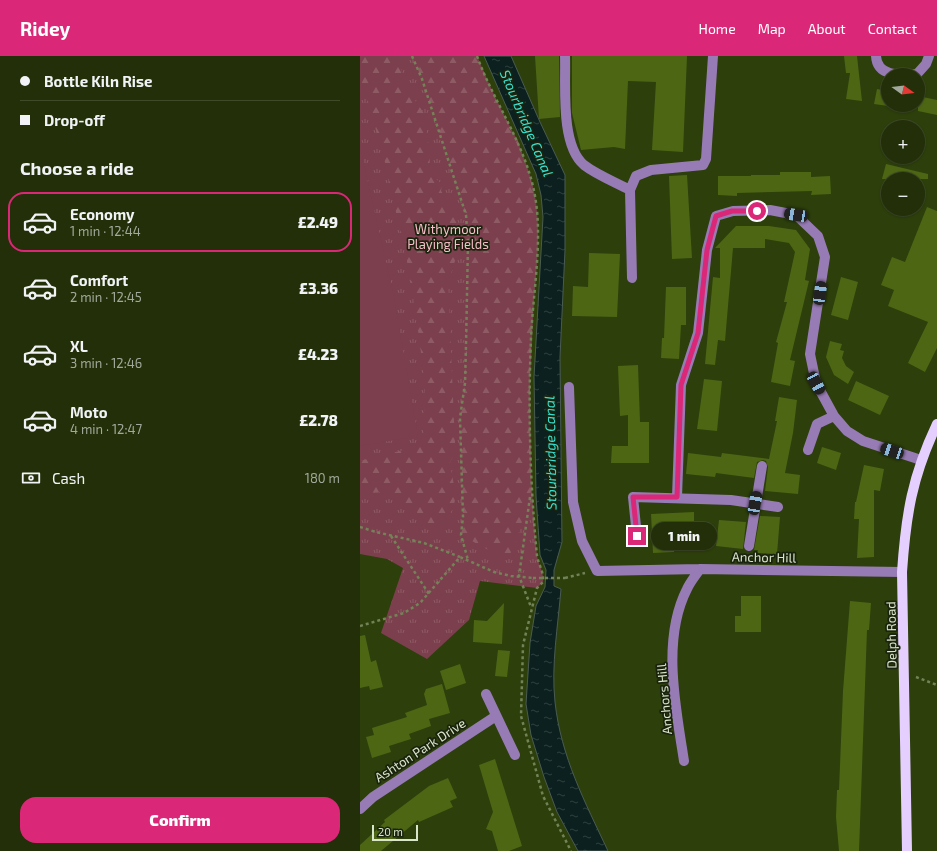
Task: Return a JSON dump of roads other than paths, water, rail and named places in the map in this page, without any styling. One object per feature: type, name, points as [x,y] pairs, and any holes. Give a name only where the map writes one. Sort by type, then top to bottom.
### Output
[{"type":"main road","name":"Delph Road","points":[[907,851],[902,572],[905,528],[912,490],[920,460],[937,424]]},
{"type":"street","points":[[565,56],[567,128],[571,144],[585,166],[630,190]]},
{"type":"street","points":[[632,278],[630,190],[636,176],[651,170],[702,166],[706,159],[713,56]]},
{"type":"street","points":[[876,56],[876,64],[882,71],[900,75],[917,74],[926,64],[929,56]]},
{"type":"street","points":[[677,497],[681,385],[698,333],[707,250],[716,216],[732,211],[770,210],[796,215],[818,236],[825,257],[810,354],[816,383],[834,416],[847,430],[863,441],[920,460]]},
{"type":"street","name":"Anchor Hill","points":[[569,387],[573,502],[582,541],[597,570],[700,569],[902,572]]},
{"type":"street","points":[[808,450],[817,424],[834,416]]},
{"type":"street","points":[[749,546],[762,466]]},
{"type":"street","points":[[637,536],[633,497],[677,497],[731,500],[778,507]]},
{"type":"street","name":"Anchors Hill","points":[[684,761],[673,684],[673,644],[678,611],[687,589],[700,569]]},
{"type":"street","points":[[486,694],[515,755]]},
{"type":"street","name":"Ashton Park Drive","points":[[360,809],[373,797],[496,716]]},
{"type":"water","name":"Stourbridge Canal","points":[[484,56],[511,56],[565,175],[565,250],[560,357],[562,542],[554,570],[554,586],[561,589],[554,660],[554,688],[558,722],[568,760],[575,779],[608,851],[578,851],[557,812],[544,777],[531,735],[526,704],[530,643],[536,606],[545,587],[546,570],[540,555],[536,496],[534,377],[543,217],[541,195],[536,174]]},
{"type":"park label","name":"Withymoor Playing Fields","points":[[448,236]]}]
